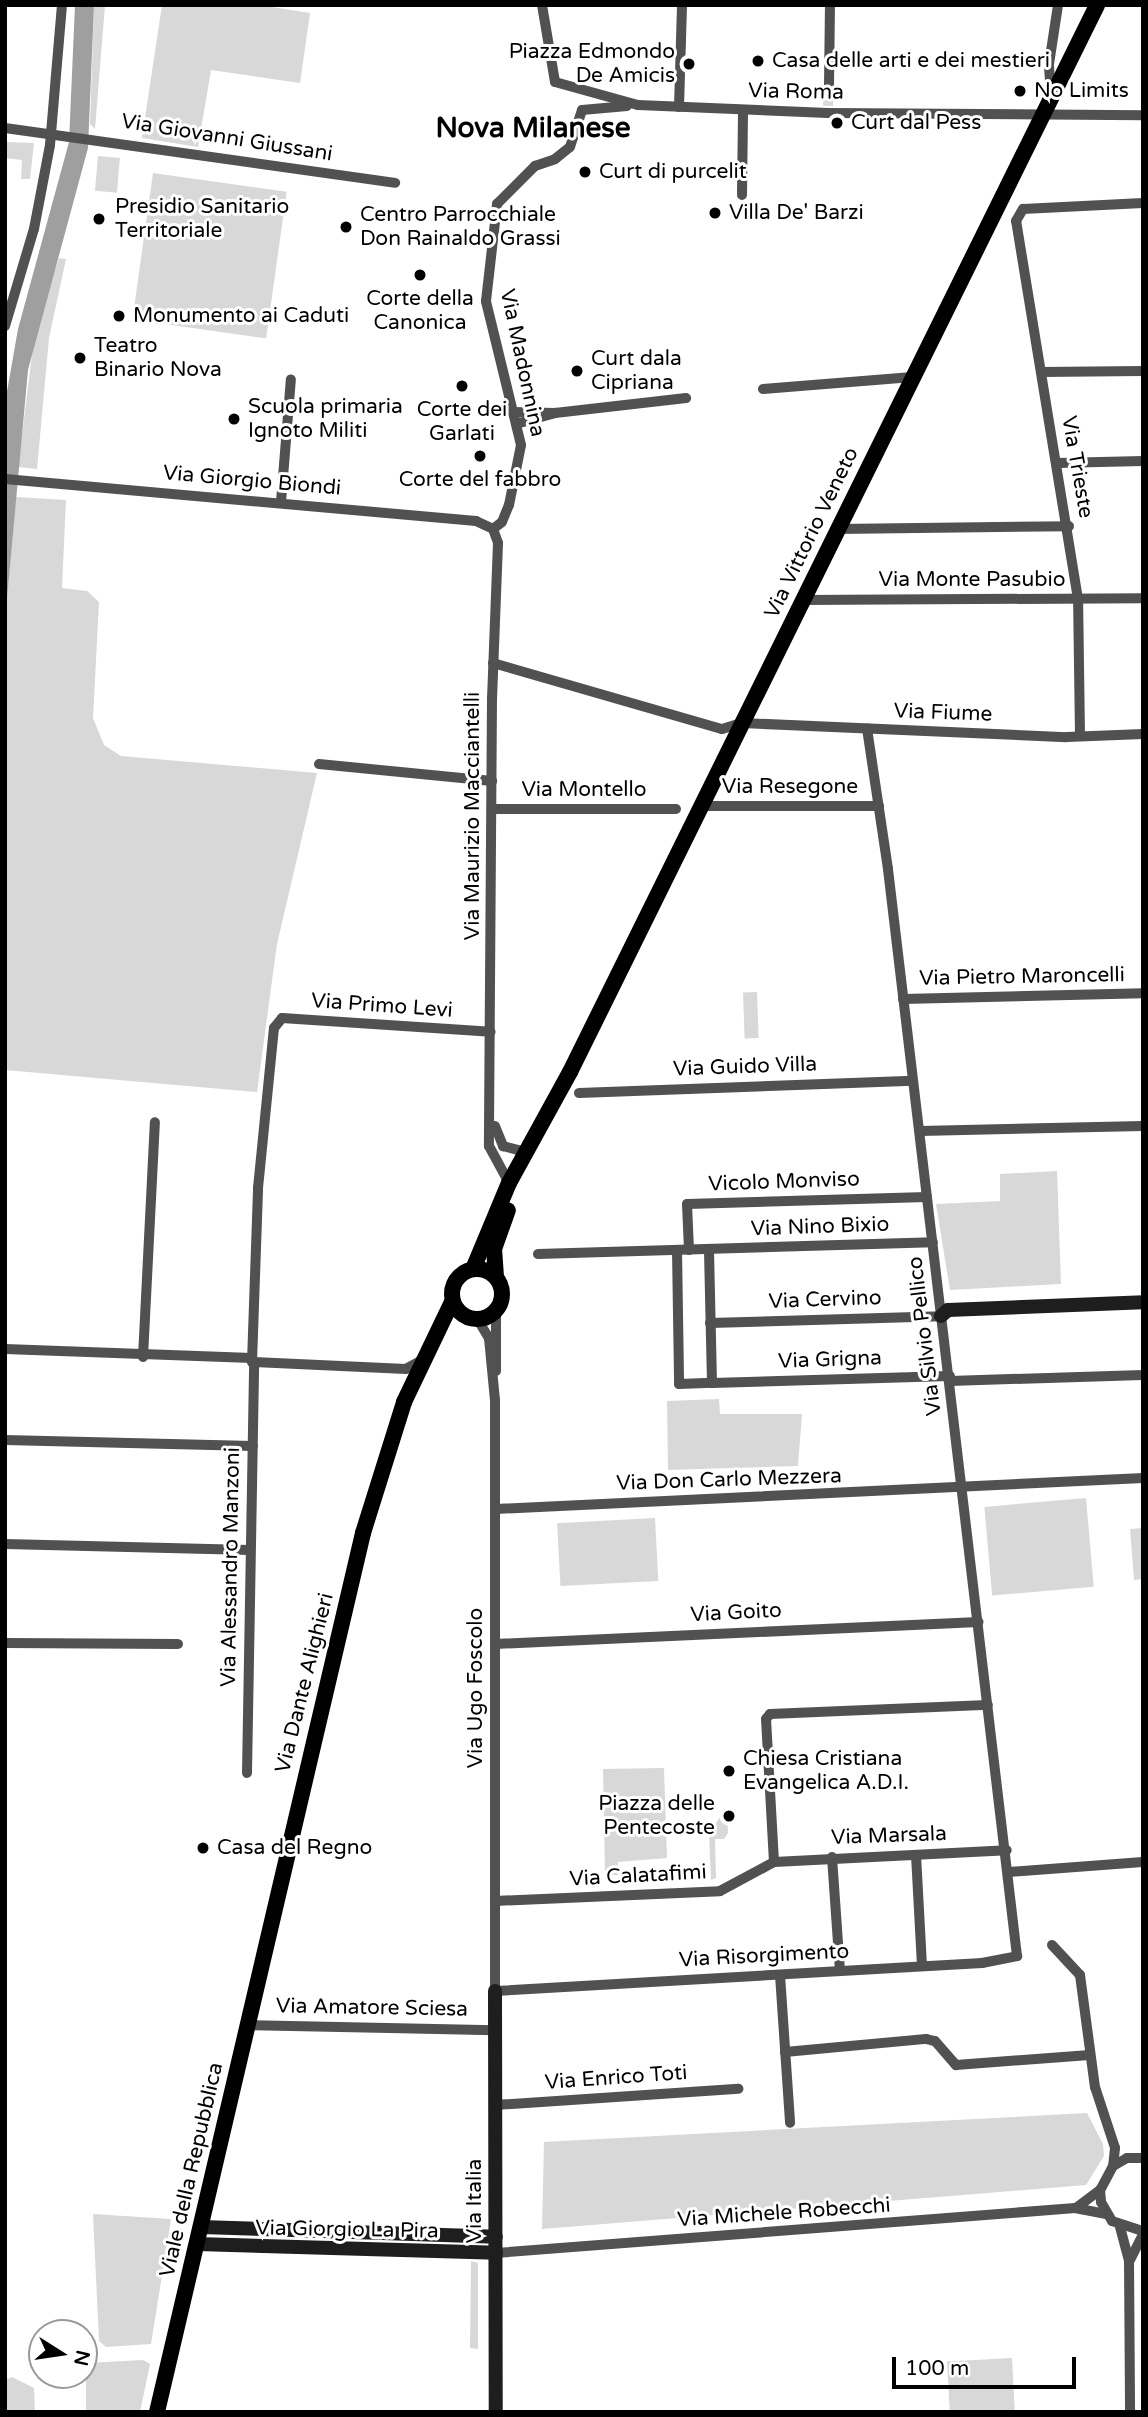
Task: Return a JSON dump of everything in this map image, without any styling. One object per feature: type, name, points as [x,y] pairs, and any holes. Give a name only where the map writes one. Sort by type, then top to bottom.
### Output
[{"type":"main road","name":"Via Vittorio Veneto","points":[[496,1277],[493,1261],[498,1231],[566,1080],[1097,5]]},
{"type":"main road","name":"Via Vittorio Veneto","points":[[472,1269],[509,1183],[566,1080]]},
{"type":"main road","points":[[472,1269],[496,1277],[502,1291],[496,1312],[472,1319],[452,1302],[458,1278],[472,1269]]},
{"type":"main road","name":"Via Dante Alighieri","points":[[267,1938],[363,1533],[392,1440],[423,1359],[452,1302]]},
{"type":"main road","name":"Via Dante Alighieri","points":[[392,1440],[451,1329],[472,1319]]},
{"type":"main road","name":"Viale della Repubblica","points":[[157,2412],[267,1938]]},
{"type":"street","points":[[5,326],[34,229],[52,132],[62,5]]},
{"type":"street","name":"Via Roma","points":[[542,5],[554,79],[560,86],[638,105],[743,110],[1143,115]]},
{"type":"street","points":[[679,107],[682,5]]},
{"type":"street","points":[[829,85],[830,5]]},
{"type":"street","points":[[1051,99],[1049,64],[1058,5]]},
{"type":"street","name":"Via Madonnina","points":[[493,529],[505,518],[518,477],[521,445],[486,302],[499,200],[535,166],[565,152],[576,137],[582,110],[638,105]]},
{"type":"street","points":[[742,195],[743,110]]},
{"type":"street","name":"Via Giovanni Giussani","points":[[5,128],[88,136],[395,183]]},
{"type":"street","name":"Via Trieste","points":[[1080,736],[1078,599],[1069,526],[1016,221],[1023,209],[1143,203]]},
{"type":"street","points":[[1041,372],[1143,371]]},
{"type":"street","points":[[763,389],[914,377]]},
{"type":"street","points":[[281,502],[291,379]]},
{"type":"street","points":[[512,412],[555,413],[686,398]]},
{"type":"street","points":[[516,424],[555,413]]},
{"type":"street","points":[[1057,463],[1143,461]]},
{"type":"street","name":"Via Giorgio Biondi","points":[[5,479],[476,521],[493,529]]},
{"type":"street","points":[[837,529],[1069,526]]},
{"type":"street","name":"Via Maurizio Macciantelli","points":[[493,529],[498,543],[493,663],[489,1146],[509,1183]]},
{"type":"street","name":"Via Monte Pasubio","points":[[802,600],[1143,598]]},
{"type":"street","name":"Via Fiume","points":[[493,663],[717,729],[730,729],[742,723],[1080,736],[1143,734]]},
{"type":"street","name":"Via Silvio Pellico","points":[[867,729],[920,1131],[1018,1939]]},
{"type":"street","points":[[319,764],[492,781]]},
{"type":"street","name":"Via Resegone","points":[[701,806],[879,806]]},
{"type":"street","name":"Via Montello","points":[[492,809],[676,809]]},
{"type":"street","name":"Via Pietro Maroncelli","points":[[903,999],[1143,993]]},
{"type":"street","name":"Via Primo Levi","points":[[274,1028],[282,1018],[491,1032]]},
{"type":"street","name":"Via Alessandro Manzoni","points":[[247,1773],[252,1361],[258,1188],[274,1028]]},
{"type":"street","name":"Via Guido Villa","points":[[579,1093],[913,1081]]},
{"type":"street","name":"Via Maurizio Macciantelli","points":[[491,1105],[499,1142],[525,1152]]},
{"type":"street","points":[[143,1357],[155,1122]]},
{"type":"street","points":[[920,1131],[1143,1126]]},
{"type":"street","name":"Vicolo Monviso","points":[[689,1250],[687,1204],[928,1197]]},
{"type":"street","name":"Via Nino Bixio","points":[[538,1254],[933,1242]]},
{"type":"street","points":[[677,1250],[679,1384],[712,1383],[709,1250]]},
{"type":"street","points":[[942,1316],[948,1310],[1143,1303]]},
{"type":"street","name":"Via Ugo Foscolo","points":[[495,1991],[496,1312]]},
{"type":"street","name":"Via Cervino","points":[[710,1323],[942,1316]]},
{"type":"street","name":"Via Ugo Foscolo","points":[[472,1319],[489,1338],[495,1385]]},
{"type":"street","points":[[5,1349],[399,1369],[423,1359]]},
{"type":"street","name":"Via Grigna","points":[[712,1383],[1143,1376]]},
{"type":"street","points":[[5,1440],[253,1446]]},
{"type":"street","name":"Via Don Carlo Mezzera","points":[[496,1509],[963,1489],[1143,1478]]},
{"type":"street","points":[[5,1544],[250,1550]]},
{"type":"street","name":"Via Goito","points":[[495,1644],[978,1622]]},
{"type":"street","points":[[5,1643],[178,1644]]},
{"type":"street","points":[[774,1862],[766,1719],[770,1714],[988,1705]]},
{"type":"street","name":"Via Marsala","points":[[774,1862],[1007,1850]]},
{"type":"street","points":[[916,1855],[922,1966]]},
{"type":"street","points":[[832,1857],[840,1971]]},
{"type":"street","name":"Via Calatafimi","points":[[495,1901],[720,1891],[774,1862]]},
{"type":"street","points":[[1009,1872],[1143,1862]]},
{"type":"street","name":"Via Risorgimento","points":[[495,1991],[1012,1960],[1019,1949],[1018,1939]]},
{"type":"street","points":[[1052,1945],[1080,1975],[1095,2087],[1111,2131],[1113,2166],[1101,2190],[1106,2214],[1121,2227],[1143,2233],[1129,2260]]},
{"type":"street","points":[[780,1975],[790,2123]]},
{"type":"street","name":"Via Italia","points":[[495,1991],[495,2105],[502,2237],[496,2253],[496,2412]]},
{"type":"street","name":"Via Amatore Sciesa","points":[[247,2025],[495,2030]]},
{"type":"street","points":[[785,2052],[926,2039],[935,2041],[956,2065],[1090,2055]]},
{"type":"street","name":"Via Enrico Toti","points":[[495,2105],[738,2089]]},
{"type":"street","points":[[1111,2131],[1139,2157],[1113,2166]]},
{"type":"street","name":"Via Michele Robecchi","points":[[1074,2208],[1101,2190]]},
{"type":"street","name":"Via Michele Robecchi","points":[[496,2253],[1074,2208],[1106,2214]]},
{"type":"street","name":"Via Giorgio La Pira","points":[[201,2227],[502,2237]]},
{"type":"street","points":[[1121,2227],[1129,2260],[1130,2412]]},
{"type":"street","name":"Via Giorgio La Pira","points":[[197,2244],[496,2253]]},
{"type":"shaded area","points":[[75,5],[94,5],[88,148],[28,370],[5,621],[5,403],[18,329],[69,142]]},
{"type":"shaded area","points":[[94,5],[105,5],[95,129],[90,124]]},
{"type":"shaded area","points":[[162,5],[259,5],[310,13],[300,83],[211,70],[198,147],[142,138]]},
{"type":"shaded area","points":[[5,142],[34,143],[30,179],[21,179],[22,160],[5,158]]},
{"type":"shaded area","points":[[98,156],[120,158],[117,193],[95,191]]},
{"type":"shaded area","points":[[153,173],[287,192],[266,338],[132,320]]},
{"type":"shaded area","points":[[59,258],[66,259],[49,338],[37,469],[18,467],[35,331]]},
{"type":"shaded area","points":[[16,497],[66,500],[62,588],[87,591],[99,602],[93,718],[104,745],[121,756],[317,773],[277,944],[257,1092],[5,1070],[5,621]]},
{"type":"shaded area","points":[[743,992],[757,992],[759,1038],[745,1038]]},
{"type":"shaded area","points":[[1057,1171],[1061,1284],[950,1290],[936,1204],[1000,1201],[1000,1174]]},
{"type":"shaded area","points":[[719,1399],[720,1414],[802,1414],[798,1466],[668,1470],[667,1401]]},
{"type":"shaded area","points":[[1086,1498],[1094,1587],[992,1596],[984,1507]]},
{"type":"shaded area","points":[[655,1518],[658,1581],[560,1586],[557,1523]]},
{"type":"shaded area","points":[[1143,1528],[1143,1579],[1134,1580],[1130,1529]]},
{"type":"shaded area","points":[[664,1768],[667,1858],[618,1862],[618,1875],[605,1875],[603,1769]]},
{"type":"shaded area","points":[[722,1814],[727,1816],[728,1833],[724,1839],[715,1839],[716,1878],[711,1880],[709,1834]]},
{"type":"shaded area","points":[[1087,2113],[1103,2144],[1104,2156],[1086,2185],[542,2229],[544,2142]]},
{"type":"shaded area","points":[[93,2214],[171,2219],[151,2344],[106,2347],[99,2341]]},
{"type":"shaded area","points":[[471,2261],[478,2263],[478,2349],[470,2348]]},
{"type":"shaded area","points":[[1012,2358],[1015,2412],[950,2412],[947,2361]]},
{"type":"shaded area","points":[[143,2360],[150,2364],[140,2412],[86,2412],[86,2389],[98,2389],[98,2362]]},
{"type":"shaded area","points":[[12,2377],[28,2385],[28,2389],[34,2389],[35,2412],[5,2412],[5,2380]]},
{"type":"tunnel","points":[[828,106],[829,85]]},
{"type":"place","name":"Casa delle arti e dei mestieri","points":[[758,61]]},
{"type":"place","name":"Piazza Edmondo De Amicis","points":[[689,64]]},
{"type":"place","name":"No Limits","points":[[1020,91]]},
{"type":"place","name":"Curt dal Pess","points":[[837,123]]},
{"type":"place","name":"Curt di purcelit","points":[[585,172]]},
{"type":"place","name":"Villa De' Barzi","points":[[715,213]]},
{"type":"place","name":"Presidio Sanitario Territoriale","points":[[99,219]]},
{"type":"place","name":"Centro Parrocchiale Don Rainaldo Grassi","points":[[346,227]]},
{"type":"place","name":"Corte della Canonica","points":[[420,275]]},
{"type":"place","name":"Monumento ai Caduti","points":[[119,316]]},
{"type":"place","name":"Teatro Binario Nova","points":[[80,358]]},
{"type":"place","name":"Curt dala Cipriana","points":[[577,371]]},
{"type":"place","name":"Corte dei Garlati","points":[[462,386]]},
{"type":"place","name":"Scuola primaria Ignoto Militi","points":[[234,419]]},
{"type":"place","name":"Corte del fabbro","points":[[480,456]]},
{"type":"place","name":"Chiesa Cristiana Evangelica A.D.I.","points":[[729,1771]]},
{"type":"place","name":"Piazza delle Pentecoste","points":[[729,1816]]},
{"type":"place","name":"Casa del Regno","points":[[203,1848]]},
{"type":"district","name":"Nova Milanese","points":[[533,128]]}]
